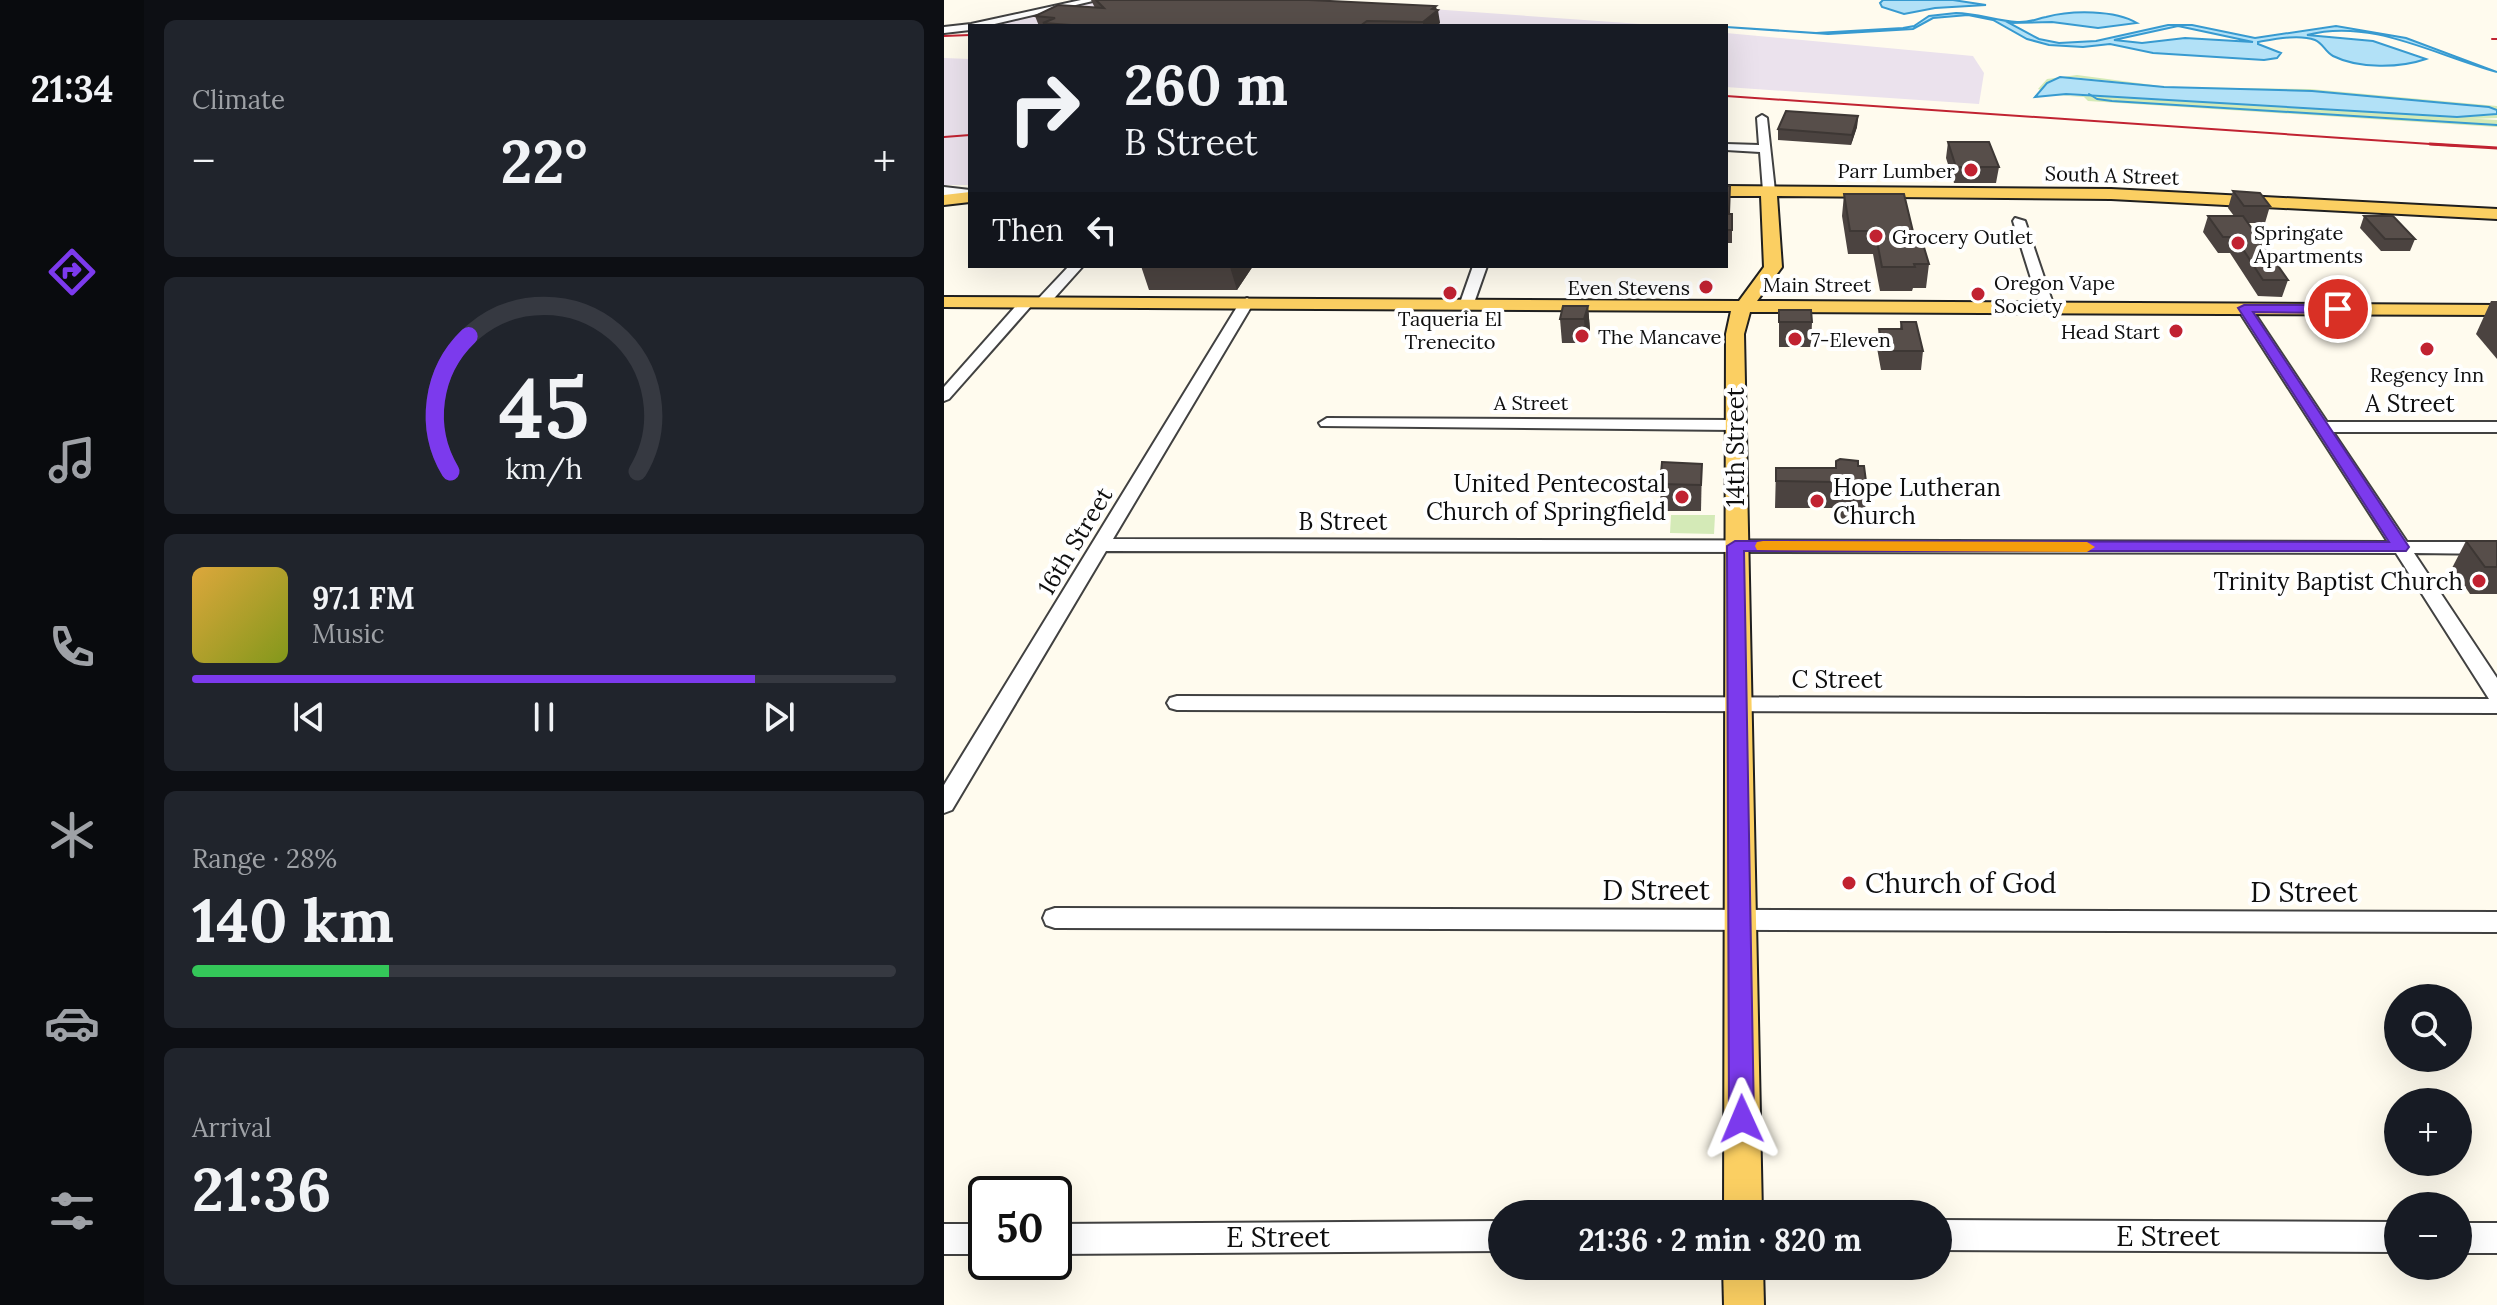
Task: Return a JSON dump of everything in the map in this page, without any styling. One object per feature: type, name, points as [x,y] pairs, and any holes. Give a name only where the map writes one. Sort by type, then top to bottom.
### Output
[{"type":"main road","name":"South A Street","points":[[1728,191],[2111,194],[2497,214]]},
{"type":"main road","points":[[1745,305],[1773,267],[1769,191]]},
{"type":"main road","points":[[944,200],[968,196]]},
{"type":"main road","name":"Main Street","points":[[944,302],[2497,310]]},
{"type":"main road","name":"14th Street","points":[[1743,1200],[1734,425],[1735,334],[1738,315],[1745,305]]},
{"type":"main road","points":[[1743,1280],[1744,1305]]},
{"type":"street","points":[[981,24],[1093,0]]},
{"type":"street","points":[[944,30],[968,27]]},
{"type":"street","points":[[1762,118],[1769,191]]},
{"type":"street","points":[[1728,147],[1763,149]]},
{"type":"street","points":[[944,191],[968,196]]},
{"type":"street","points":[[2019,221],[2047,307]]},
{"type":"street","points":[[944,396],[1035,302],[1074,268]]},
{"type":"street","points":[[1467,303],[1479,268]]},
{"type":"street","name":"16th Street","points":[[944,804],[1247,302]]},
{"type":"street","points":[[2244,308],[2497,694]]},
{"type":"street","name":"A Street","points":[[1327,423],[1734,425]]},
{"type":"street","name":"A Street","points":[[2322,427],[2497,427]]},
{"type":"street","name":"B Street","points":[[1100,545],[2497,548]]},
{"type":"street","name":"C Street","points":[[1177,703],[2497,706]]},
{"type":"street","name":"D Street","points":[[1055,918],[2497,922]]},
{"type":"street","name":"E Street","points":[[1952,1235],[2384,1237]]},
{"type":"street","name":"E Street","points":[[1072,1239],[1488,1236]]},
{"type":"street","points":[[2472,1238],[2497,1238]]},
{"type":"street","points":[[944,1239],[968,1239]]},
{"type":"shaded area","points":[[1100,0],[1305,0],[1641,24],[990,24]]},
{"type":"shaded area","points":[[1728,33],[1973,56],[1984,73],[1979,104],[1728,87]]},
{"type":"shaded area","points":[[944,58],[968,59],[968,185],[944,185]]},
{"type":"green space","points":[[2077,75],[2168,87],[2310,89],[2497,106],[2497,110],[2312,91],[2164,87],[2073,77],[2051,80],[2043,91],[2038,89],[2047,79]]},
{"type":"green space","points":[[2052,95],[2457,117],[2497,115],[2497,118],[2476,119],[2497,120],[2497,127],[2088,101],[2084,97]]},
{"type":"green space","points":[[1671,515],[1715,515],[1714,534],[1670,533]]},
{"type":"water","points":[[1883,0],[1953,0],[1986,5],[1935,8],[1904,14],[1882,7],[1880,3]]},
{"type":"water","points":[[2093,12],[2137,23],[2098,28],[2052,22],[2009,23],[2039,39],[2059,43],[2096,41],[2168,25],[2192,25],[2255,38],[2336,26],[2406,38],[2497,72],[2403,41],[2355,31],[2307,35],[2373,41],[2426,59],[2392,65],[2355,63],[2333,56],[2320,43],[2302,37],[2258,42],[2281,53],[2277,58],[2264,60],[2153,53],[2110,44],[2083,47],[2049,45],[2027,39],[1993,20],[1968,15],[1933,18],[1913,29],[1828,34],[1728,27],[1816,33],[1914,26],[1929,16],[1956,13],[2021,22],[2068,13]],"holes":[[[2178,26],[2253,42],[2185,38],[2142,43],[2114,40]]]},
{"type":"water","points":[[2060,77],[2164,87],[2312,91],[2489,107],[2497,110],[2497,114],[2457,117],[2066,94],[2035,97],[2047,83]]},
{"type":"building","points":[[1096,0],[1309,0],[1436,6],[1432,9],[1438,10],[1423,22],[1367,21],[1363,24],[1057,24],[1043,23],[1055,18],[1035,16],[1058,5],[1104,8]]},
{"type":"building","points":[[1786,111],[1858,116],[1852,135],[1778,129]]},
{"type":"building","points":[[1948,142],[1989,142],[1999,167],[1956,167]]},
{"type":"building","points":[[1728,186],[1730,186],[1732,230],[1728,230]]},
{"type":"building","points":[[2233,191],[2260,193],[2270,206],[2244,206]]},
{"type":"building","points":[[1844,194],[1904,194],[1916,244],[1923,244],[1929,264],[1882,267],[1875,231],[1850,231]]},
{"type":"building","points":[[2208,216],[2243,216],[2288,280],[2263,280],[2235,237],[2223,237]]},
{"type":"building","points":[[2364,216],[2393,216],[2415,239],[2385,239]]},
{"type":"building","points":[[1563,306],[1588,306],[1584,319],[1560,319]]},
{"type":"building","points":[[1779,310],[1811,310],[1812,322],[1779,322]]},
{"type":"building","points":[[1901,322],[1916,322],[1923,351],[1883,351],[1879,329],[1902,329]]},
{"type":"building","points":[[1836,461],[1858,461],[1858,466],[1864,466],[1866,494],[1837,496],[1834,482],[1776,481],[1776,468],[1836,468]]},
{"type":"building","points":[[1662,462],[1702,464],[1701,485],[1660,484]]},
{"type":"building","points":[[2466,541],[2497,541],[2497,567],[2485,567]]},
{"type":"waterway","points":[[2089,94],[2097,99],[2112,101],[2497,125]]},
{"type":"railway","points":[[944,36],[968,35]]},
{"type":"railway","points":[[2492,39],[2497,39]]},
{"type":"railway","points":[[1728,96],[2435,144]]},
{"type":"railway","points":[[944,137],[968,135]]},
{"type":"railway","points":[[2430,144],[2435,144]]},
{"type":"railway","points":[[2435,144],[2497,148]]},
{"type":"railway","points":[[2435,144],[2460,146]]},
{"type":"slow traffic","points":[[1763,546],[2087,547]]},
{"type":"place","name":"Parr Lumber","points":[[1971,170]]},
{"type":"place","name":"Grocery Outlet","points":[[1876,236]]},
{"type":"place","name":"Springate Apartments","points":[[2238,243]]},
{"type":"place","name":"Even Stevens","points":[[1706,287]]},
{"type":"place","name":"Taqueria El Trenecito","points":[[1450,293]]},
{"type":"place","name":"Oregon Vape Society","points":[[1978,294]]},
{"type":"place","name":"Head Start","points":[[2176,331]]},
{"type":"place","name":"The Mancave","points":[[1582,336]]},
{"type":"place","name":"7-Eleven","points":[[1795,339]]},
{"type":"place","name":"Regency Inn","points":[[2427,349]]},
{"type":"place","name":"United Pentecostal Church of Springfield","points":[[1682,497]]},
{"type":"place","name":"Hope Lutheran Church","points":[[1817,501]]},
{"type":"place","name":"Trinity Baptist Church","points":[[2479,581]]},
{"type":"place","name":"Church of God","points":[[1849,883]]},
{"type":"route","points":[[1742,1119],[1735,546],[2401,547],[2244,308],[2338,309]]}]
